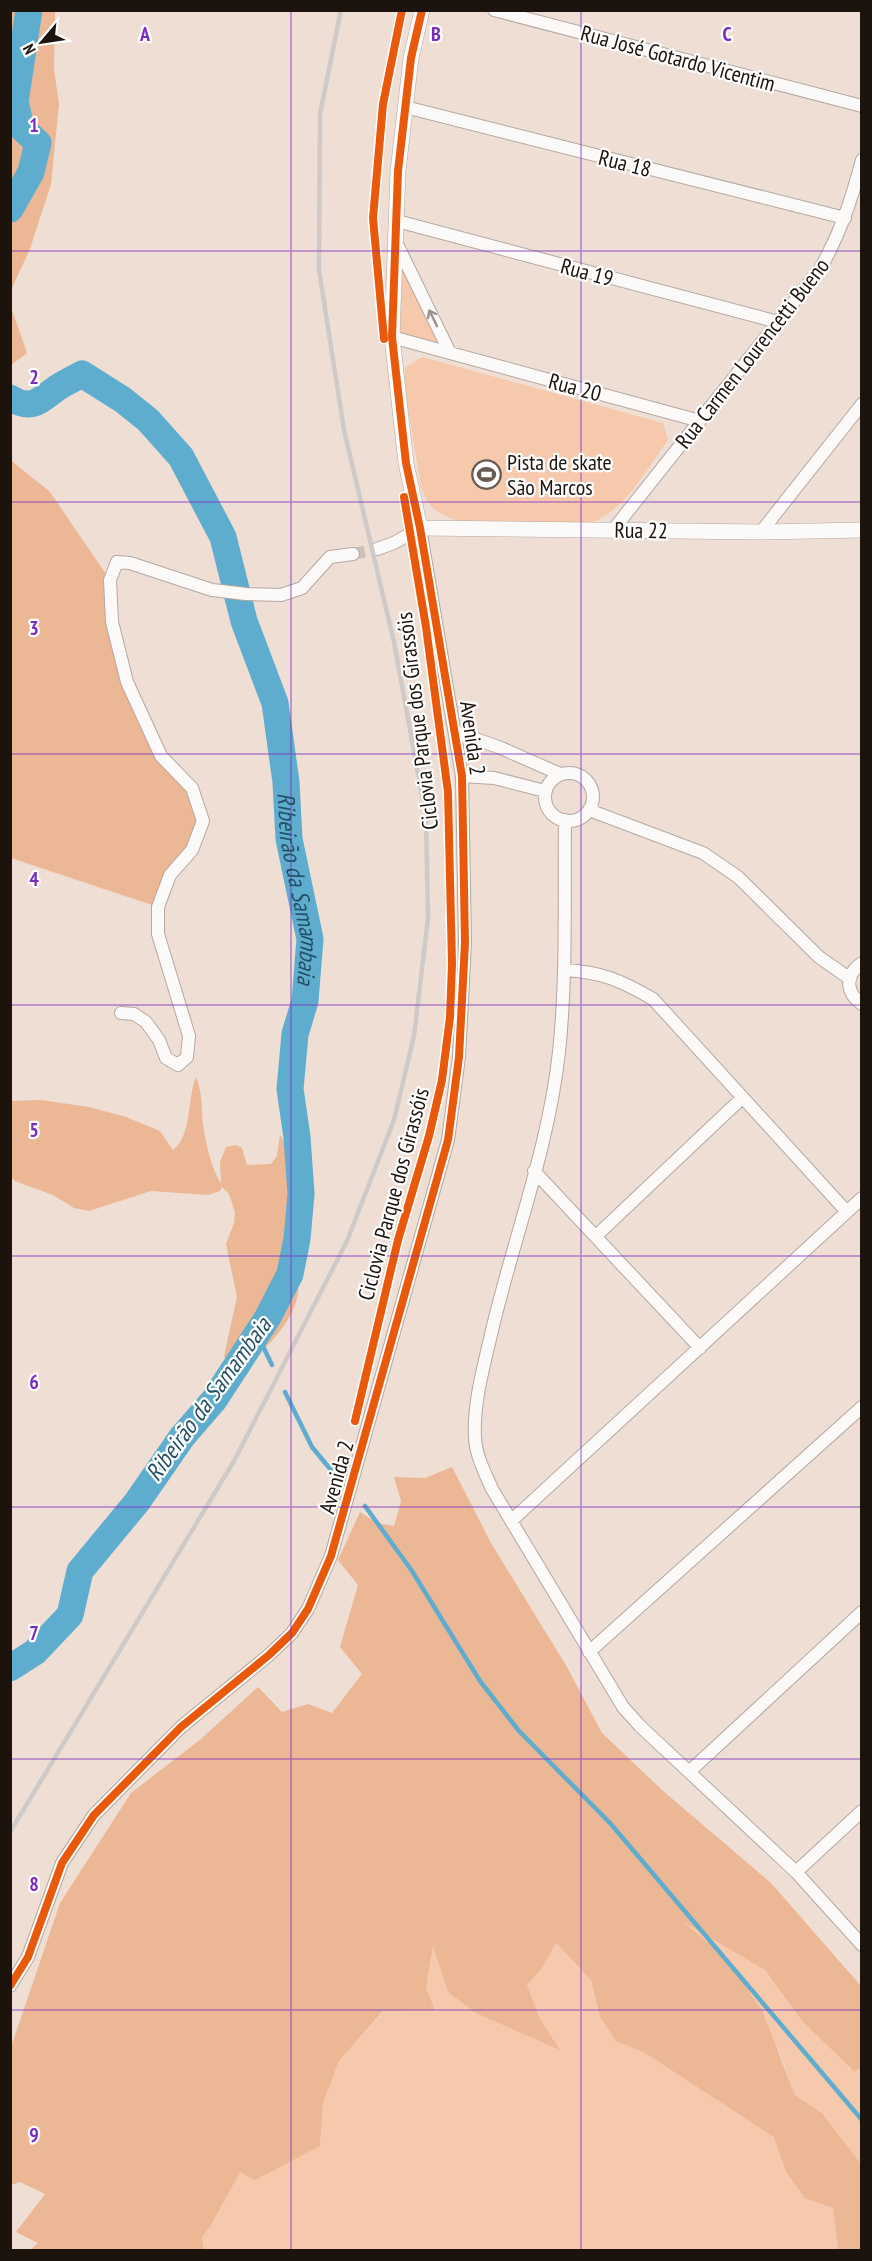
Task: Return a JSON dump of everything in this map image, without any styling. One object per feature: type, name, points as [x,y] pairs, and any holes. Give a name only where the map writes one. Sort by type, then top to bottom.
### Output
[{"type":"street","name":"Avenida 2","points":[[10,1986],[28,1957],[62,1863],[94,1815],[181,1727],[269,1655],[292,1633],[308,1609],[331,1556],[448,1140],[459,1057],[465,943],[462,776],[420,528],[406,463],[392,337],[398,171],[411,58],[422,10]]},
{"type":"street","name":"Rua José Gotardo Vicentim","points":[[494,10],[861,106]]},
{"type":"street","name":"Rua 18","points":[[405,107],[845,218]]},
{"type":"street","name":"Rua Carmen Lourencetti Bueno","points":[[613,530],[820,269],[837,239],[845,218],[861,160]]},
{"type":"street","name":"Rua 19","points":[[397,221],[778,322]]},
{"type":"street","points":[[396,242],[450,353]]},
{"type":"street","name":"Rua 20","points":[[392,337],[700,421]]},
{"type":"street","points":[[760,532],[861,404]]},
{"type":"street","points":[[377,549],[394,543],[420,528]]},
{"type":"street","name":"Rua 22","points":[[420,528],[760,532],[861,530]]},
{"type":"street","points":[[121,1013],[134,1014],[146,1022],[159,1040],[166,1058],[178,1065],[187,1057],[189,1035],[158,934],[158,907],[170,875],[192,850],[203,822],[192,788],[161,756],[127,682],[112,622],[110,580],[117,562],[130,562],[212,590],[281,595],[302,588],[330,557],[353,554]]},
{"type":"street","points":[[456,732],[501,748],[560,774],[580,775],[588,782],[593,801],[583,817],[565,820],[555,816],[548,809],[545,791],[552,780],[560,774]]},
{"type":"street","points":[[462,776],[494,778],[545,791]]},
{"type":"street","points":[[589,810],[703,853],[738,877],[819,957],[849,978]]},
{"type":"street","points":[[565,820],[564,969],[559,1052],[546,1129],[478,1394],[475,1438],[480,1461],[511,1521],[623,1707],[640,1726],[796,1872],[861,1945]]},
{"type":"street","points":[[861,963],[854,968],[849,978],[849,989],[854,999],[861,1004]]},
{"type":"street","points":[[564,969],[590,971],[623,981],[653,999],[847,1212]]},
{"type":"street","points":[[596,1236],[742,1098]]},
{"type":"street","points":[[534,1171],[700,1348]]},
{"type":"street","points":[[511,1521],[861,1198]]},
{"type":"street","points":[[589,1652],[861,1407]]},
{"type":"street","points":[[690,1771],[861,1612]]},
{"type":"street","points":[[796,1872],[861,1811]]},
{"type":"shaded area","points":[[11,10],[55,11],[54,69],[59,104],[51,184],[30,249],[11,290]]},
{"type":"shaded area","points":[[401,264],[440,343],[402,335],[398,327]]},
{"type":"shaded area","points":[[10,304],[27,353],[11,365],[10,365]]},
{"type":"shaded area","points":[[422,357],[663,423],[668,440],[644,475],[617,507],[594,522],[467,524],[438,512],[421,488],[404,383],[405,368]]},
{"type":"shaded area","points":[[10,458],[50,492],[110,580],[127,682],[161,756],[192,788],[203,821],[158,907],[11,858]]},
{"type":"shaded area","points":[[196,1077],[201,1095],[207,1148],[221,1184],[220,1162],[226,1147],[236,1145],[242,1148],[247,1165],[271,1164],[277,1156],[280,1135],[297,1165],[307,1198],[307,1221],[299,1260],[298,1294],[295,1305],[276,1336],[258,1354],[239,1367],[228,1364],[224,1356],[237,1297],[226,1244],[234,1223],[235,1212],[229,1194],[222,1187],[220,1191],[208,1195],[151,1191],[89,1211],[74,1208],[53,1195],[15,1181],[11,1177],[11,1101],[41,1100],[89,1107],[126,1117],[160,1131],[173,1150],[179,1144],[186,1127]]},
{"type":"shaded area","points":[[452,1467],[491,1543],[567,1667],[602,1733],[662,1790],[771,1883],[861,1986],[861,2068],[854,2071],[802,2021],[765,1970],[682,1921],[724,1956],[762,2010],[795,2095],[822,2113],[861,2164],[861,2250],[838,2250],[833,2208],[805,2198],[786,2172],[774,2137],[645,2053],[616,2041],[600,2017],[591,1980],[556,1943],[542,1968],[527,1985],[540,2019],[560,2050],[476,2013],[448,1992],[433,1946],[426,1988],[435,2010],[383,2011],[339,2061],[323,2103],[320,2146],[255,2180],[240,2172],[210,2227],[202,2237],[204,2250],[30,2250],[38,2243],[16,2232],[45,2194],[20,2182],[11,2185],[11,2047],[60,1903],[131,1793],[201,1739],[258,1687],[282,1712],[308,1704],[332,1713],[362,1674],[340,1647],[358,1585],[338,1560],[360,1512],[377,1523],[394,1526],[401,1501],[394,1477],[425,1478]]},
{"type":"shaded area","points":[[678,1917],[765,1970],[802,2021],[854,2070],[861,2068],[861,2164],[822,2113],[795,2095],[780,2053]]},
{"type":"shaded area","points":[[556,1943],[591,1980],[600,2017],[616,2041],[645,2053],[775,2137],[786,2172],[833,2208],[838,2250],[204,2250],[202,2237],[210,2227],[240,2171],[320,2146],[323,2103],[339,2061],[384,2011],[435,2010],[426,1988],[433,1945],[559,2049],[540,2019],[527,1985],[542,1968]]},
{"type":"waterway","name":"Ribeirão da Samambaia","points":[[10,209],[31,172],[38,143],[21,127],[15,102],[29,10]]},
{"type":"waterway","name":"Ribeirão da Samambaia","points":[[10,398],[24,404],[35,403],[82,374],[123,400],[148,420],[181,457],[223,537],[244,621],[275,703],[286,782],[289,839],[310,939],[305,1001],[295,1034],[290,1089],[297,1137],[301,1194],[297,1239],[290,1274],[268,1317],[214,1400],[182,1437],[137,1502],[80,1571],[70,1615],[35,1652],[10,1668]]},
{"type":"waterway","points":[[257,1334],[272,1365]]},
{"type":"waterway","points":[[285,1392],[312,1447],[331,1470]]},
{"type":"waterway","points":[[365,1506],[412,1571],[480,1681],[519,1731],[610,1823],[862,2120]]},
{"type":"tunnel","points":[[353,554],[377,549]]},
{"type":"railway","points":[[10,1832],[234,1461],[347,1241],[394,1120],[414,1036],[428,918],[426,817],[394,642],[344,430],[319,270],[320,114],[341,10]]},
{"type":"cycle path","points":[[384,339],[373,218],[383,104],[402,10]]},
{"type":"cycle path","points":[[10,1986],[28,1957],[62,1863],[94,1815],[181,1727],[269,1655],[292,1633],[308,1609],[331,1556],[448,1140],[459,1057],[465,943],[462,776],[420,528],[406,463],[392,337],[398,171],[411,58],[422,10]]},
{"type":"cycle path","name":"Ciclovia Parque dos Girassóis","points":[[355,1421],[398,1240],[429,1136],[442,1080],[450,1017],[452,964],[448,792],[426,627],[404,497]]},
{"type":"place","name":"Pista de skate São Marcos","points":[[486,475]]}]
